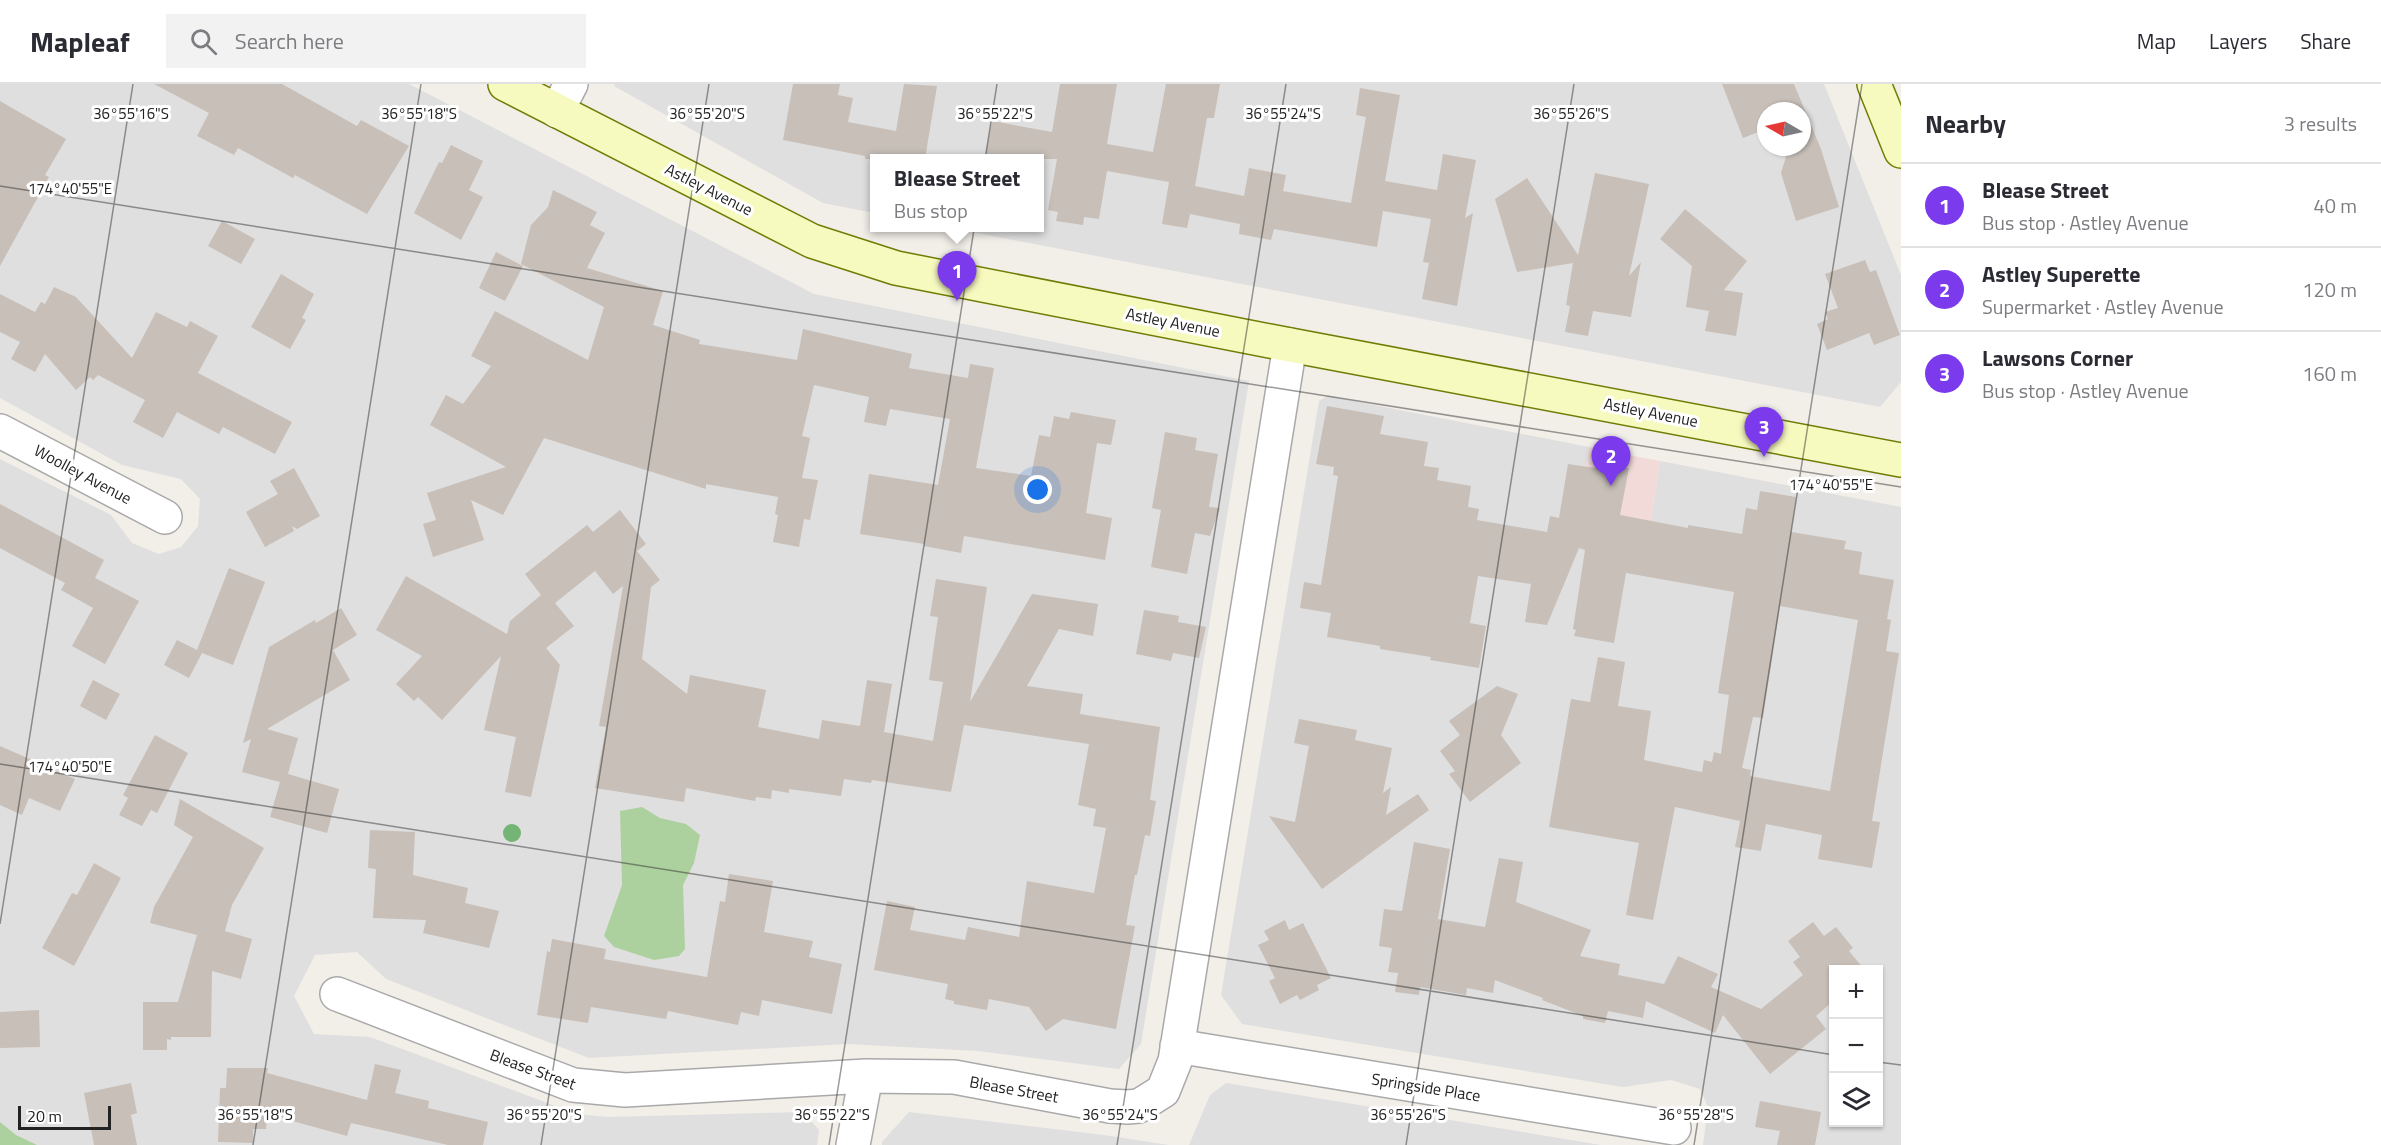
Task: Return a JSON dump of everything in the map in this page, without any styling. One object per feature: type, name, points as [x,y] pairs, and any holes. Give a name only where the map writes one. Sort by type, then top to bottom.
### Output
[{"type":"street","name":"Astley Avenue","points":[[505,84],[564,97],[792,231],[812,241],[896,268],[1290,345],[1893,454]]},
{"type":"street","points":[[1874,84],[1901,151]]},
{"type":"street","name":"Blease Street","points":[[337,994],[573,1085],[626,1090],[866,1076],[954,1077],[1110,1106],[1139,1106],[1163,1091],[1175,1061],[1290,345]]},
{"type":"street","name":"Woolley Avenue","points":[[0,430],[165,517]]},
{"type":"street","name":"Springside Place","points":[[1177,1046],[1674,1128]]},
{"type":"street","points":[[853,1145],[866,1076]]},
{"type":"shaded area","points":[[0,84],[409,84],[814,294],[1249,381],[1141,1044],[1119,1069],[978,1051],[848,1044],[589,1058],[386,979],[357,952],[315,955],[294,996],[314,1034],[370,1037],[577,1114],[607,1117],[803,1112],[819,1130],[817,1145],[0,1145],[0,459],[111,515],[132,543],[159,554],[181,547],[198,526],[200,499],[181,479],[122,465],[0,398]]},
{"type":"shaded area","points":[[615,84],[1824,84],[1901,275],[1901,382],[1880,407],[972,232],[1044,232],[1044,154],[870,154],[870,212],[823,203],[614,86]]},
{"type":"shaded area","points":[[1328,396],[1589,447],[1576,527],[1648,540],[1660,461],[1901,507],[1901,1145],[1703,1145],[1708,1107],[1700,1089],[1671,1080],[1623,1087],[1242,1024],[1221,995],[1319,401]]},
{"type":"shaded area","points":[[1589,447],[1660,461],[1648,540],[1576,527]]},
{"type":"shaded area","points":[[1226,1083],[1601,1145],[1189,1145],[1210,1095]]},
{"type":"shaded area","points":[[909,1112],[1169,1145],[882,1145],[882,1142]]},
{"type":"green space","points":[[642,807],[660,818],[686,824],[700,835],[694,863],[683,885],[685,949],[679,956],[654,960],[614,947],[604,936],[622,885],[620,811]]},
{"type":"green space","points":[[0,1122],[16,1135],[37,1145],[0,1145]]},
{"type":"building","points":[[154,84],[282,84],[357,126],[361,120],[409,146],[367,214],[295,175],[293,178],[238,148],[234,155],[197,136],[209,113]]},
{"type":"building","points":[[793,84],[840,84],[838,95],[853,98],[848,122],[896,131],[904,84],[937,86],[926,154],[870,154],[870,159],[865,159],[865,156],[783,140]]},
{"type":"building","points":[[1060,84],[1117,84],[1107,144],[1153,152],[1166,84],[1220,84],[1214,118],[1207,118],[1195,186],[1244,196],[1249,168],[1286,175],[1283,191],[1351,203],[1366,117],[1356,115],[1360,88],[1400,95],[1385,181],[1437,190],[1443,154],[1476,160],[1465,218],[1473,213],[1457,306],[1422,299],[1429,263],[1423,262],[1431,219],[1383,211],[1377,247],[1274,229],[1271,240],[1239,234],[1240,224],[1190,214],[1187,228],[1162,224],[1169,182],[1107,171],[1099,219],[1084,217],[1083,225],[1056,221],[1058,212],[1048,210],[1057,159],[1044,159],[1044,154],[986,154],[992,121],[1052,132]]},
{"type":"building","points":[[1722,84],[1794,84],[1801,102],[1757,102],[1757,133],[1743,138]]},
{"type":"building","points":[[0,101],[66,139],[45,175],[49,177],[0,266]]},
{"type":"building","points":[[1811,125],[1839,207],[1796,221],[1781,173],[1786,156],[1811,156]]},
{"type":"building","points":[[451,145],[483,161],[469,190],[483,197],[461,240],[414,213],[439,162],[442,163]]},
{"type":"building","points":[[1595,173],[1649,184],[1629,276],[1641,262],[1631,317],[1593,311],[1588,336],[1565,332],[1570,306],[1566,305],[1573,263],[1517,272],[1495,199],[1527,178],[1578,255]]},
{"type":"building","points":[[553,190],[597,212],[590,225],[605,233],[587,268],[663,291],[653,325],[700,340],[699,344],[797,360],[803,329],[912,354],[909,368],[968,378],[970,364],[994,368],[976,468],[1031,476],[1039,435],[1050,437],[1054,416],[1069,419],[1071,412],[1116,420],[1111,445],[1097,443],[1086,513],[1112,518],[1105,560],[964,536],[961,553],[924,546],[924,544],[860,534],[869,474],[938,485],[950,419],[890,409],[886,426],[864,422],[869,397],[814,385],[802,436],[810,438],[802,478],[818,480],[810,520],[804,519],[799,547],[773,542],[778,515],[775,514],[778,497],[706,484],[706,489],[544,438],[503,515],[471,500],[484,540],[433,557],[423,524],[436,520],[427,493],[506,467],[430,425],[446,395],[463,404],[491,366],[471,356],[495,311],[588,360],[604,307],[521,264],[531,225],[548,207]]},
{"type":"building","points":[[1685,209],[1747,261],[1724,290],[1743,293],[1736,336],[1705,331],[1709,311],[1686,307],[1692,266],[1660,239]]},
{"type":"building","points":[[222,221],[255,239],[241,264],[208,246]]},
{"type":"building","points":[[496,252],[523,266],[505,301],[479,288]]},
{"type":"building","points":[[1865,260],[1870,272],[1876,270],[1900,335],[1874,345],[1869,333],[1827,350],[1817,324],[1828,319],[1825,312],[1838,308],[1825,274]]},
{"type":"building","points":[[281,274],[314,294],[302,318],[306,320],[290,349],[251,327]]},
{"type":"building","points":[[54,287],[76,297],[132,358],[156,312],[187,327],[190,321],[218,336],[198,373],[292,422],[275,454],[223,427],[219,434],[177,412],[163,438],[133,422],[145,400],[98,375],[93,380],[90,377],[76,390],[45,354],[35,372],[11,359],[20,342],[0,332],[0,294],[35,312],[41,302],[45,304]]},
{"type":"building","points":[[1327,406],[1384,416],[1380,434],[1428,442],[1424,466],[1439,468],[1437,480],[1471,486],[1468,507],[1479,509],[1477,520],[1547,532],[1550,516],[1559,518],[1568,464],[1595,468],[1600,454],[1628,459],[1626,468],[1629,468],[1620,515],[1688,528],[1688,525],[1742,534],[1746,508],[1757,510],[1760,491],[1796,497],[1791,532],[1846,541],[1844,549],[1862,552],[1859,574],[1894,580],[1887,619],[1891,620],[1886,651],[1899,653],[1872,821],[1880,822],[1872,868],[1818,859],[1822,835],[1766,824],[1761,851],[1735,847],[1740,821],[1675,807],[1653,920],[1626,915],[1639,843],[1549,827],[1571,699],[1590,702],[1598,657],[1625,662],[1618,706],[1651,711],[1644,760],[1702,772],[1704,760],[1712,762],[1714,752],[1721,754],[1729,695],[1718,693],[1734,592],[1626,573],[1614,643],[1574,636],[1576,630],[1573,629],[1585,550],[1579,548],[1547,625],[1525,622],[1531,584],[1478,576],[1470,623],[1486,626],[1479,668],[1430,660],[1431,657],[1327,637],[1331,613],[1300,608],[1304,582],[1321,585],[1338,476],[1333,475],[1334,467],[1316,464]],"holes":[[[1780,606],[1858,620],[1830,791],[1750,776],[1751,770],[1742,768],[1753,717],[1763,718]]]},
{"type":"building","points":[[1165,432],[1197,438],[1195,450],[1218,454],[1209,507],[1220,508],[1210,536],[1195,533],[1187,574],[1151,567],[1161,510],[1152,508]]},
{"type":"building","points":[[294,468],[320,516],[297,529],[292,526],[294,531],[265,547],[246,512],[278,494],[270,481]]},
{"type":"building","points":[[0,504],[104,560],[95,578],[139,601],[105,664],[72,646],[93,608],[61,590],[65,583],[0,548]]},
{"type":"building","points":[[620,510],[646,544],[637,551],[660,580],[651,587],[642,659],[687,694],[690,675],[766,690],[758,727],[819,739],[822,720],[860,726],[867,680],[892,684],[884,732],[933,741],[943,682],[929,680],[938,617],[930,616],[936,579],[987,587],[970,702],[1032,594],[1098,604],[1093,636],[1059,629],[1027,686],[1083,694],[1080,714],[1160,727],[1150,800],[1156,801],[1150,836],[1145,835],[1137,875],[1135,875],[1126,925],[1135,926],[1116,1029],[1063,1019],[1046,1031],[1029,1007],[989,999],[987,1010],[954,1004],[954,1001],[945,999],[948,984],[874,970],[887,901],[915,907],[910,930],[965,940],[968,927],[1019,937],[1027,881],[1094,893],[1106,828],[1093,826],[1096,809],[1078,805],[1089,744],[964,725],[951,792],[872,780],[871,783],[844,779],[841,796],[789,789],[789,793],[772,790],[771,799],[756,797],[755,801],[686,788],[684,802],[595,788],[606,727],[599,726],[623,586],[613,594],[595,571],[555,603],[574,626],[546,648],[560,665],[531,797],[505,792],[516,737],[484,730],[501,656],[442,720],[418,697],[414,701],[396,684],[422,656],[376,630],[406,576],[507,634],[510,621],[541,595],[525,574],[587,525],[593,532]]},
{"type":"building","points":[[229,568],[265,582],[233,665],[202,653],[189,678],[164,665],[177,640],[197,650]]},
{"type":"building","points":[[341,608],[357,635],[333,650],[350,680],[267,729],[298,738],[288,774],[339,789],[327,833],[270,817],[280,782],[242,772],[251,739],[243,743],[269,647],[315,620],[316,623]]},
{"type":"building","points":[[1144,610],[1179,616],[1178,622],[1206,627],[1199,658],[1173,653],[1171,661],[1136,654]]},
{"type":"building","points":[[93,680],[120,694],[106,720],[80,706]]},
{"type":"building","points":[[1497,686],[1518,694],[1501,735],[1521,763],[1470,802],[1449,774],[1455,771],[1440,751],[1460,735],[1449,721]]},
{"type":"building","points":[[1299,719],[1357,730],[1355,740],[1392,748],[1383,793],[1391,787],[1386,815],[1418,794],[1429,810],[1322,889],[1269,816],[1295,822],[1309,746],[1294,743]]},
{"type":"building","points":[[155,735],[188,753],[157,813],[151,810],[142,826],[119,815],[128,798],[123,795]]},
{"type":"building","points":[[0,746],[75,779],[60,811],[29,798],[22,815],[0,805]]},
{"type":"building","points":[[180,799],[264,848],[232,905],[225,931],[252,939],[241,979],[212,971],[211,1037],[171,1037],[171,1040],[167,1039],[167,1050],[143,1050],[143,1002],[178,1002],[197,935],[150,923],[154,907],[193,837],[174,825]]},
{"type":"building","points":[[370,830],[415,832],[413,875],[468,888],[465,903],[499,911],[489,948],[423,933],[426,920],[373,918],[376,869],[368,868]]},
{"type":"building","points":[[1414,842],[1450,849],[1438,919],[1485,927],[1499,858],[1523,862],[1516,902],[1591,930],[1580,956],[1620,964],[1618,975],[1664,984],[1678,956],[1718,974],[1711,987],[1761,1009],[1803,975],[1793,962],[1800,957],[1788,941],[1813,922],[1824,936],[1836,927],[1853,948],[1849,951],[1861,965],[1829,965],[1829,1005],[1816,1016],[1826,1029],[1770,1074],[1723,1015],[1715,1033],[1646,1001],[1643,1018],[1608,1011],[1605,1023],[1583,1019],[1583,1016],[1542,1000],[1543,998],[1495,980],[1493,993],[1467,988],[1466,995],[1420,987],[1419,995],[1395,992],[1398,973],[1388,972],[1392,948],[1379,946],[1384,909],[1402,911]]},
{"type":"building","points":[[94,863],[121,878],[74,966],[42,948],[72,893],[77,895]]},
{"type":"building","points":[[729,874],[773,881],[764,932],[813,941],[809,957],[842,964],[832,1014],[762,1000],[759,1016],[741,1012],[738,1025],[668,1011],[666,1019],[591,1007],[588,1023],[537,1015],[547,951],[550,952],[552,939],[606,949],[604,959],[707,977],[720,901],[725,902]]},
{"type":"building","points":[[1285,920],[1289,930],[1303,923],[1331,978],[1317,985],[1319,990],[1300,1000],[1297,995],[1280,1004],[1269,981],[1275,978],[1258,945],[1269,940],[1264,931]]},
{"type":"building","points":[[39,1010],[40,1047],[0,1048],[0,1012]]},
{"type":"building","points":[[375,1064],[401,1070],[395,1093],[429,1101],[428,1108],[488,1122],[483,1145],[448,1145],[351,1123],[347,1136],[267,1114],[266,1129],[253,1129],[253,1143],[218,1142],[220,1088],[226,1088],[227,1068],[268,1068],[267,1073],[367,1100]]},
{"type":"building","points":[[131,1083],[137,1113],[131,1115],[137,1145],[94,1145],[84,1093]]},
{"type":"building","points":[[1760,1101],[1821,1112],[1815,1145],[1777,1145],[1780,1131],[1755,1127]]},
{"type":"place","name":"Blease Street","points":[[957,301]]},
{"type":"place","name":"Lawsons Corner","points":[[1764,457]]},
{"type":"place","name":"Astley Superette","points":[[1611,486]]}]
